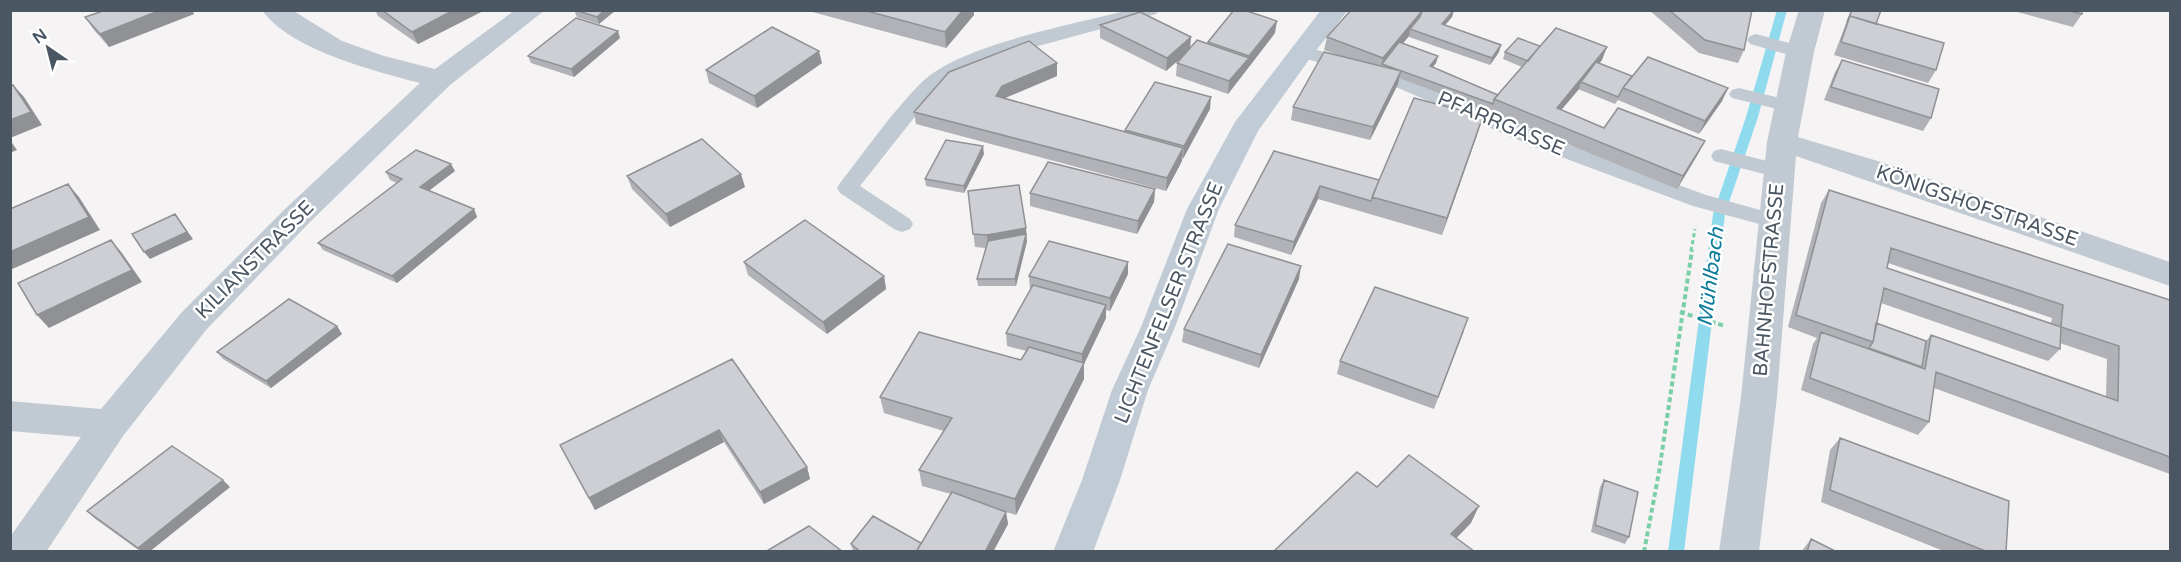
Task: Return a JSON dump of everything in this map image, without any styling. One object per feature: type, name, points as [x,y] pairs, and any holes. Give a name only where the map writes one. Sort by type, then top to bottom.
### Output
[{"type":"street","points":[[275,10],[294,27],[326,46],[368,61],[440,80]]},
{"type":"street","name":"KILIANSTRASSE","points":[[23,552],[110,425],[194,321],[297,216],[440,80],[532,10]]},
{"type":"street","name":"LICHTENFELSER STRASSE","points":[[1073,552],[1098,489],[1130,390],[1158,327],[1203,208],[1245,129],[1301,51],[1335,10]]},
{"type":"street","name":"BAHNHOFSTRASSE","points":[[1739,552],[1759,397],[1774,221],[1770,159],[1777,103],[1792,49],[1812,10]]},
{"type":"street","name":"KÖNIGSHOFSTRASSE","points":[[1770,159],[1893,177],[2170,273]]},
{"type":"street","points":[[10,416],[110,425]]},
{"type":"lane","points":[[902,224],[847,188],[929,86],[965,63],[1009,48],[1150,10]]},
{"type":"lane","points":[[1760,41],[1792,49]]},
{"type":"lane","name":"PFARRGASSE","points":[[1301,51],[1396,80],[1544,143],[1708,203],[1774,221]]},
{"type":"lane","points":[[1742,94],[1777,103]]},
{"type":"lane","points":[[1725,157],[1770,159]]},
{"type":"path","points":[[1644,552],[1653,513],[1680,312],[1708,203]]},
{"type":"path","points":[[1680,312],[1719,323]]},
{"type":"building","points":[[99,10],[161,10],[100,34],[85,17],[100,12]]},
{"type":"building","points":[[382,10],[454,10],[412,32]]},
{"type":"building","points":[[575,10],[605,10],[597,17]]},
{"type":"building","points":[[863,10],[963,10],[945,32]]},
{"type":"building","points":[[1234,10],[1244,10],[1277,21],[1249,56],[1208,42]]},
{"type":"building","points":[[1351,10],[1422,11],[1383,58],[1327,37]]},
{"type":"building","points":[[1419,10],[1454,10],[1442,24],[1501,45],[1492,58],[1410,29],[1420,17],[1422,11]]},
{"type":"building","points":[[1669,10],[1752,10],[1744,50],[1705,40]]},
{"type":"building","points":[[1852,10],[1881,10],[1876,24],[1850,16],[1847,22]]},
{"type":"building","points":[[2067,10],[2082,10],[2082,14]]},
{"type":"building","points":[[1140,12],[1191,37],[1167,58],[1100,25]]},
{"type":"building","points":[[1850,16],[1944,43],[1936,70],[1841,42]]},
{"type":"building","points":[[576,18],[618,31],[571,69],[528,56]]},
{"type":"building","points":[[772,27],[819,51],[754,96],[706,70]]},
{"type":"building","points":[[1556,28],[1607,47],[1557,108],[1604,128],[1618,108],[1705,141],[1683,176],[1494,99]]},
{"type":"building","points":[[1518,38],[1540,46],[1528,61],[1505,52]]},
{"type":"building","points":[[1197,40],[1249,58],[1229,81],[1177,63]]},
{"type":"building","points":[[1029,41],[1057,63],[1002,86],[996,96],[1183,148],[1167,178],[914,112],[949,72]]},
{"type":"building","points":[[1399,42],[1438,56],[1430,66],[1498,95],[1493,104],[1382,64]]},
{"type":"building","points":[[1324,52],[1401,71],[1373,127],[1293,107]]},
{"type":"building","points":[[1648,57],[1728,88],[1705,121],[1623,88]]},
{"type":"building","points":[[1842,60],[1939,89],[1931,118],[1831,87]]},
{"type":"building","points":[[1596,62],[1632,76],[1618,97],[1581,82]]},
{"type":"building","points":[[1155,82],[1211,97],[1184,146],[1125,130]]},
{"type":"building","points":[[13,85],[31,112],[10,120],[10,86]]},
{"type":"building","points":[[1414,98],[1483,116],[1447,218],[1372,197]]},
{"type":"building","points":[[702,139],[741,174],[666,214],[627,176]]},
{"type":"building","points":[[946,140],[983,146],[964,186],[925,179]]},
{"type":"building","points":[[416,150],[451,164],[420,187],[474,209],[392,276],[318,243],[402,179],[386,172]]},
{"type":"building","points":[[1274,151],[1379,180],[1371,201],[1320,186],[1294,242],[1235,225]]},
{"type":"building","points":[[1048,162],[1155,189],[1138,221],[1030,193]]},
{"type":"building","points":[[68,184],[89,217],[10,252],[10,209]]},
{"type":"building","points":[[1019,185],[1026,228],[987,235],[973,234],[968,191]]},
{"type":"building","points":[[1829,190],[2170,300],[2170,457],[1936,372],[1929,422],[1810,378],[1821,332],[1925,369],[1931,335],[2118,401],[2119,346],[2061,327],[2060,349],[1884,288],[1873,342],[1796,315]],"holes":[[[1891,248],[2063,305],[2061,327],[1887,268]]]},
{"type":"building","points":[[175,214],[187,232],[144,252],[132,234]]},
{"type":"building","points":[[805,220],[884,276],[823,322],[744,262]]},
{"type":"building","points":[[1026,234],[1015,279],[977,279],[988,241]]},
{"type":"building","points":[[111,240],[132,270],[37,315],[18,283]]},
{"type":"building","points":[[1049,241],[1128,262],[1110,298],[1029,276]]},
{"type":"building","points":[[1228,244],[1301,266],[1261,355],[1184,329]]},
{"type":"building","points":[[1033,285],[1106,305],[1082,354],[1006,333]]},
{"type":"building","points":[[1375,287],[1468,318],[1438,397],[1340,361]]},
{"type":"building","points":[[289,299],[337,326],[266,381],[217,352]]},
{"type":"building","points":[[1876,323],[1926,341],[1922,367],[1869,348],[1873,342]]},
{"type":"building","points":[[919,332],[1021,360],[1029,347],[1084,363],[1015,499],[919,470],[952,418],[880,397]]},
{"type":"building","points":[[732,359],[807,467],[760,492],[719,430],[589,498],[560,445]]},
{"type":"building","points":[[1840,438],[2009,501],[2006,552],[1988,552],[1830,490]]},
{"type":"building","points":[[172,446],[223,480],[138,548],[87,511]]},
{"type":"building","points":[[1409,455],[1479,506],[1451,534],[1475,552],[1273,552],[1357,472],[1377,487]]},
{"type":"building","points":[[1604,480],[1638,492],[1629,537],[1595,525]]},
{"type":"building","points":[[952,492],[1006,512],[985,552],[916,552]]},
{"type":"building","points":[[873,516],[921,543],[916,552],[861,552],[851,544]]},
{"type":"building","points":[[809,526],[843,552],[765,552]]},
{"type":"building","points":[[1811,539],[1837,552],[1807,552]]},
{"type":"waterway","name":"Mühlbach","points":[[1676,552],[1719,214],[1752,117],[1782,10]]}]
